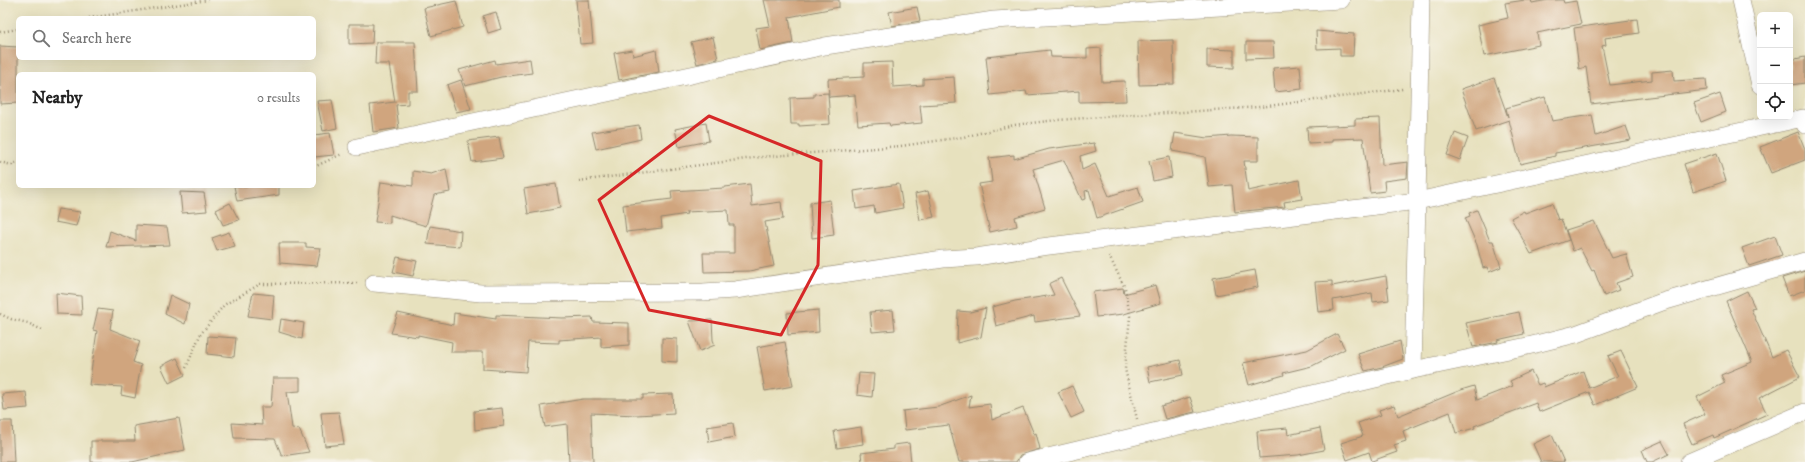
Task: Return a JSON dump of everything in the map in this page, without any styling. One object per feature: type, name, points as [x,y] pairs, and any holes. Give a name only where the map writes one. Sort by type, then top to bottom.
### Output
[{"type":"street","points":[[357,147],[825,46],[994,20],[1341,0]]},
{"type":"street","points":[[1413,370],[1421,0]]},
{"type":"street","points":[[1741,0],[1760,84]]},
{"type":"street","points":[[374,283],[481,293],[703,292],[734,290],[943,259],[976,257],[1041,247],[1102,241],[1417,201],[1768,122],[1804,120]]},
{"type":"street","points":[[1028,462],[1413,370],[1532,345],[1576,334],[1662,302],[1805,261]]},
{"type":"street","points":[[1689,462],[1805,412]]},
{"type":"path","points":[[102,16],[208,0]]},
{"type":"path","points":[[0,32],[16,29]]},
{"type":"path","points":[[579,182],[668,168],[761,157],[909,145],[963,137],[1014,125],[1057,120],[1260,107],[1419,87]]},
{"type":"path","points":[[316,166],[357,147]]},
{"type":"path","points":[[0,162],[12,165],[16,163]]},
{"type":"path","points":[[1102,241],[1125,288],[1130,316],[1125,369],[1141,435]]},
{"type":"path","points":[[186,368],[200,335],[224,304],[260,284],[374,283]]},
{"type":"path","points":[[0,314],[11,319],[28,323],[44,331]]},
{"type":"highlighted area","points":[[709,116],[821,161],[818,265],[781,335],[649,310],[599,200]]},
{"type":"building","points":[[576,0],[589,0],[593,43],[580,44]]},
{"type":"building","points":[[764,0],[839,0],[839,7],[789,17],[793,43],[760,50],[756,28],[770,26]]},
{"type":"building","points":[[1531,0],[1532,3],[1548,0],[1563,0],[1564,3],[1576,1],[1581,24],[1537,33],[1539,45],[1484,56],[1478,25],[1508,18],[1505,3]]},
{"type":"building","points":[[456,1],[463,27],[431,36],[424,8]]},
{"type":"building","points":[[917,7],[920,21],[892,26],[889,12]]},
{"type":"building","points":[[496,12],[501,29],[488,33],[483,16]]},
{"type":"building","points":[[1637,19],[1639,33],[1605,38],[1606,45],[1602,46],[1610,85],[1652,80],[1652,72],[1673,70],[1674,81],[1706,79],[1707,90],[1591,104],[1586,67],[1579,69],[1574,28]]},
{"type":"building","points":[[349,24],[373,24],[372,43],[349,44]]},
{"type":"building","points":[[1316,31],[1354,34],[1353,56],[1340,56],[1340,48],[1317,49]]},
{"type":"building","points":[[713,37],[718,59],[697,64],[691,42]]},
{"type":"building","points":[[1173,40],[1174,84],[1139,85],[1138,41]]},
{"type":"building","points":[[376,42],[415,42],[418,91],[408,91],[408,104],[396,105],[399,128],[373,132],[370,105],[395,102],[389,64],[375,64]]},
{"type":"building","points":[[1246,42],[1273,42],[1274,58],[1246,59]]},
{"type":"building","points":[[0,46],[16,47],[18,72],[16,72],[16,103],[0,104]]},
{"type":"building","points":[[1101,48],[1102,82],[1125,81],[1126,101],[1079,102],[1079,91],[1027,95],[1026,91],[990,95],[986,57],[1050,50],[1051,57],[1087,58],[1087,49]]},
{"type":"building","points":[[1207,49],[1234,50],[1234,68],[1207,67]]},
{"type":"building","points":[[632,50],[633,56],[656,50],[659,72],[619,80],[614,53]]},
{"type":"building","points":[[1805,57],[1805,83],[1793,85],[1793,59]]},
{"type":"building","points":[[530,59],[532,73],[501,77],[465,86],[459,70],[495,60],[496,64]]},
{"type":"building","points":[[892,62],[893,87],[923,85],[923,79],[954,77],[956,103],[920,105],[922,123],[890,126],[889,123],[858,125],[855,95],[829,97],[828,79],[864,77],[864,63]]},
{"type":"building","points":[[1300,66],[1302,89],[1275,92],[1273,68]]},
{"type":"building","points":[[1494,78],[1508,117],[1506,108],[1545,97],[1552,121],[1592,115],[1596,136],[1626,126],[1631,140],[1555,153],[1555,156],[1520,164],[1509,120],[1476,131],[1461,89]]},
{"type":"building","points":[[461,80],[471,109],[456,112],[447,85]]},
{"type":"building","points":[[828,93],[830,124],[799,126],[799,124],[791,124],[790,98],[814,97],[814,94]]},
{"type":"building","points":[[1720,94],[1726,112],[1701,122],[1694,103]]},
{"type":"building","points":[[332,100],[337,128],[323,131],[317,101]]},
{"type":"building","points":[[1380,118],[1382,165],[1408,162],[1407,178],[1384,181],[1385,191],[1370,193],[1363,138],[1332,139],[1332,142],[1308,143],[1307,127],[1355,125],[1355,119]]},
{"type":"building","points":[[706,123],[709,141],[679,147],[675,129]]},
{"type":"building","points":[[639,125],[641,139],[596,149],[592,132]]},
{"type":"building","points":[[1798,132],[1805,149],[1805,160],[1771,173],[1760,147]]},
{"type":"building","points":[[330,133],[334,155],[316,157],[316,135]]},
{"type":"building","points":[[1175,133],[1207,138],[1231,136],[1258,137],[1258,161],[1244,161],[1248,191],[1299,180],[1302,199],[1284,202],[1285,207],[1235,212],[1232,185],[1209,187],[1205,157],[1172,151]]},
{"type":"building","points":[[1455,133],[1468,138],[1460,160],[1447,155]]},
{"type":"building","points":[[499,137],[503,158],[472,162],[468,141]]},
{"type":"building","points":[[1094,143],[1096,151],[1080,156],[1082,170],[1095,164],[1109,196],[1138,187],[1143,202],[1097,218],[1089,190],[1085,191],[1086,199],[1082,200],[1064,160],[1033,169],[1045,208],[1015,217],[1017,226],[990,232],[979,184],[992,182],[989,158],[1014,155],[1014,159],[1049,149]]},
{"type":"building","points":[[1717,153],[1726,181],[1693,192],[1684,164]]},
{"type":"building","points":[[1169,157],[1172,177],[1153,181],[1149,161]]},
{"type":"building","points":[[446,169],[450,192],[434,195],[426,226],[390,215],[390,223],[375,222],[381,182],[413,186],[413,171],[431,174]]},
{"type":"building","points":[[556,184],[560,208],[528,214],[524,189]]},
{"type":"building","points":[[750,184],[752,206],[781,202],[783,219],[765,222],[774,266],[749,271],[704,272],[703,253],[734,253],[734,225],[729,225],[728,210],[686,212],[687,214],[661,218],[662,228],[626,232],[623,205],[672,199],[671,191],[725,188]]},
{"type":"building","points":[[899,184],[903,208],[875,213],[874,206],[856,209],[854,191]]},
{"type":"building","points":[[234,188],[279,188],[279,195],[237,201]]},
{"type":"building","points":[[928,191],[934,217],[920,220],[915,194]]},
{"type":"building","points":[[180,192],[204,193],[207,211],[182,213]]},
{"type":"building","points":[[830,200],[834,235],[812,238],[810,203]]},
{"type":"building","points":[[230,203],[239,220],[223,225],[216,210]]},
{"type":"building","points":[[1552,203],[1558,220],[1561,219],[1569,240],[1531,254],[1511,218],[1524,211],[1525,213]]},
{"type":"building","points":[[58,209],[80,212],[76,226],[55,222]]},
{"type":"building","points":[[1477,210],[1490,241],[1493,241],[1501,267],[1489,272],[1487,267],[1483,268],[1477,245],[1465,218],[1470,216],[1469,213]]},
{"type":"building","points":[[1594,221],[1612,258],[1626,254],[1633,277],[1616,283],[1619,290],[1604,296],[1594,270],[1592,271],[1580,248],[1573,251],[1566,230]]},
{"type":"building","points":[[136,225],[167,227],[170,245],[106,247],[110,231],[136,241]]},
{"type":"building","points":[[430,226],[461,231],[460,247],[427,244]]},
{"type":"building","points":[[229,232],[235,246],[217,251],[212,238]]},
{"type":"building","points":[[1775,236],[1782,255],[1749,266],[1742,248]]},
{"type":"building","points":[[279,243],[306,243],[306,247],[321,248],[317,266],[280,263]]},
{"type":"building","points":[[397,257],[417,261],[413,276],[393,272]]},
{"type":"building","points":[[1255,270],[1258,287],[1216,295],[1213,278]]},
{"type":"building","points":[[1805,271],[1805,290],[1789,296],[1782,278]]},
{"type":"building","points":[[1386,276],[1389,300],[1373,302],[1372,293],[1333,300],[1334,310],[1318,312],[1315,282],[1332,281],[1332,286]]},
{"type":"building","points":[[1061,278],[1080,316],[1035,322],[1034,316],[996,326],[992,307],[1015,301],[1054,295],[1049,284]]},
{"type":"building","points":[[1156,285],[1161,303],[1124,314],[1096,317],[1093,292],[1123,288],[1124,294]]},
{"type":"building","points":[[1747,291],[1755,308],[1751,309],[1772,357],[1786,350],[1800,377],[1759,398],[1767,414],[1714,438],[1713,435],[1692,444],[1683,424],[1705,414],[1697,397],[1725,383],[1721,375],[1752,362],[1726,301]]},
{"type":"building","points":[[56,293],[81,296],[82,315],[57,314]]},
{"type":"building","points":[[253,293],[274,295],[272,319],[248,316]]},
{"type":"building","points":[[170,295],[189,304],[185,324],[165,314]]},
{"type":"building","points":[[986,308],[981,337],[957,343],[958,311],[970,312]]},
{"type":"building","points":[[98,309],[113,311],[110,329],[140,341],[133,362],[141,365],[135,398],[121,395],[122,387],[89,385],[97,331],[93,330]]},
{"type":"building","points":[[818,310],[819,332],[788,335],[787,313]]},
{"type":"building","points":[[893,310],[895,330],[872,332],[870,312]]},
{"type":"building","points":[[1519,312],[1524,334],[1497,340],[1498,342],[1473,347],[1466,323]]},
{"type":"building","points":[[398,313],[453,325],[454,313],[496,319],[496,315],[562,318],[592,317],[593,322],[629,323],[629,345],[601,347],[601,337],[559,340],[559,343],[528,342],[526,372],[483,369],[483,352],[451,352],[452,342],[418,335],[418,337],[391,333]]},
{"type":"building","points":[[281,319],[304,323],[302,339],[279,332]]},
{"type":"building","points":[[712,320],[713,340],[715,345],[700,351],[689,321]]},
{"type":"building","points":[[1337,334],[1345,349],[1312,366],[1283,373],[1284,375],[1249,385],[1243,363],[1307,350]]},
{"type":"building","points":[[208,336],[236,338],[234,357],[207,354]]},
{"type":"building","points":[[662,338],[677,339],[677,362],[662,361]]},
{"type":"building","points":[[1400,341],[1403,359],[1382,367],[1365,371],[1358,354]]},
{"type":"building","points":[[785,342],[793,386],[765,391],[757,347]]},
{"type":"building","points":[[1621,351],[1638,387],[1595,405],[1589,392],[1539,412],[1536,403],[1474,426],[1475,428],[1456,433],[1450,412],[1403,431],[1406,441],[1394,445],[1397,452],[1372,461],[1369,452],[1347,460],[1341,443],[1363,436],[1358,423],[1381,415],[1379,410],[1394,405],[1398,416],[1474,386],[1477,400],[1513,386],[1510,381],[1531,371],[1538,385],[1543,383],[1544,387],[1583,371],[1589,388],[1618,376],[1608,356]]},
{"type":"building","points":[[177,358],[185,375],[169,383],[161,366]]},
{"type":"building","points":[[1180,360],[1183,375],[1150,382],[1147,367]]},
{"type":"building","points":[[859,373],[874,374],[872,397],[857,395]]},
{"type":"building","points":[[273,378],[300,378],[300,391],[287,392],[292,428],[299,429],[309,452],[282,456],[275,439],[234,438],[232,423],[262,425],[261,407],[271,407]]},
{"type":"building","points":[[1072,386],[1084,412],[1071,418],[1058,392]]},
{"type":"building","points":[[26,392],[28,408],[4,410],[2,394]]},
{"type":"building","points":[[673,394],[674,413],[636,415],[591,413],[593,462],[569,462],[567,424],[545,427],[541,406],[583,399],[643,399],[643,395]]},
{"type":"building","points":[[971,395],[969,407],[990,404],[992,420],[1023,408],[1034,434],[1036,433],[1040,449],[1020,455],[1016,462],[959,462],[949,425],[905,430],[903,411],[938,407]]},
{"type":"building","points":[[1190,397],[1195,412],[1165,419],[1161,406]]},
{"type":"building","points":[[502,408],[504,426],[475,430],[474,411]]},
{"type":"building","points":[[339,412],[344,444],[325,446],[321,413]]},
{"type":"building","points":[[179,418],[185,450],[132,462],[91,462],[91,441],[135,441],[134,426]]},
{"type":"building","points":[[0,421],[12,421],[14,462],[0,462]]},
{"type":"building","points":[[733,423],[735,437],[709,442],[707,427]]},
{"type":"building","points":[[861,427],[863,444],[837,448],[834,431]]},
{"type":"building","points":[[1287,428],[1288,435],[1320,428],[1324,450],[1298,455],[1259,458],[1257,431]]},
{"type":"building","points":[[1552,435],[1564,462],[1541,462],[1533,444]]},
{"type":"building","points":[[1662,441],[1669,454],[1652,462],[1647,462],[1642,450]]},
{"type":"building","points":[[909,443],[911,462],[862,462],[861,453],[894,449],[894,445]]}]
